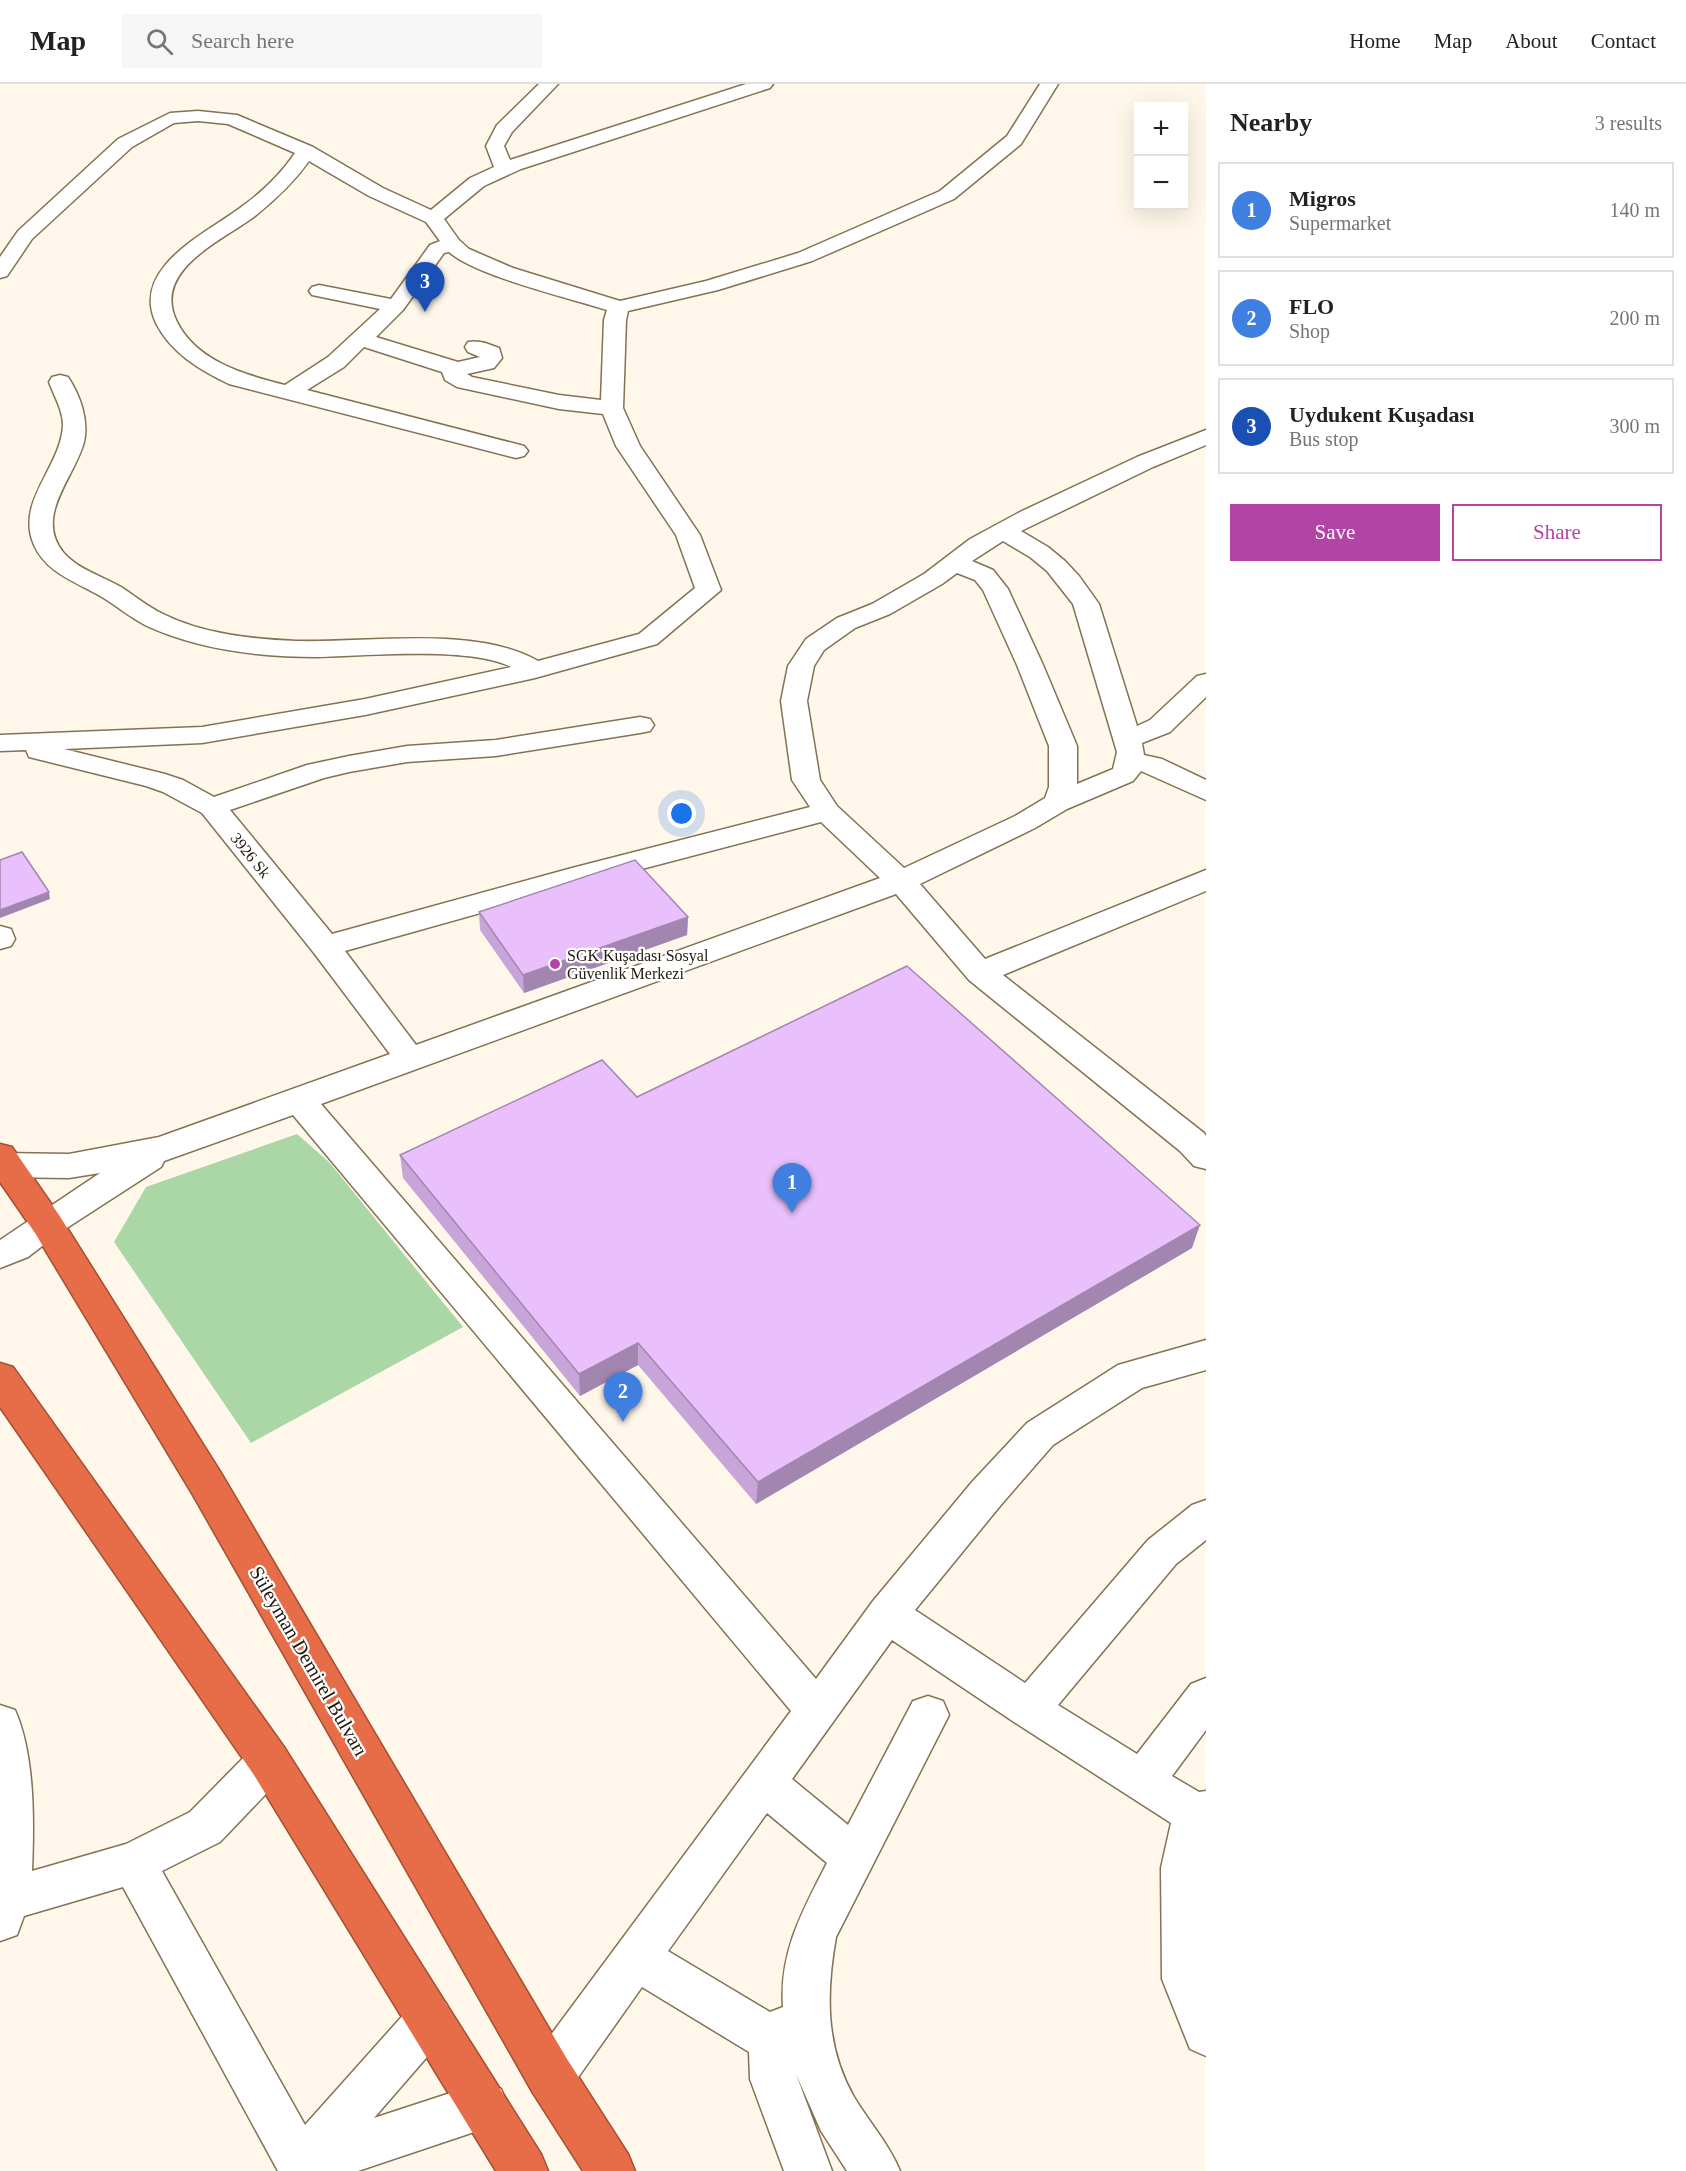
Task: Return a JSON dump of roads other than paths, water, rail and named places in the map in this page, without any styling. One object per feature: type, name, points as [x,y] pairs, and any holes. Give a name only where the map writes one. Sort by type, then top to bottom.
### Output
[{"type":"highway","name":"Süleyman Demirel Bulvarı","points":[[2,1161],[47,1224],[207,1484],[550,2076],[611,2171]]},
{"type":"highway","points":[[0,1378],[269,1761],[524,2171]]},
{"type":"street","points":[[504,169],[495,146],[504,129],[549,84]]},
{"type":"street","points":[[433,218],[477,182],[504,169],[549,152],[682,112],[764,84]]},
{"type":"street","points":[[3,263],[25,235],[125,143],[170,118],[198,116],[231,118],[306,151],[376,192],[433,218],[452,244],[462,253],[506,272],[619,307],[711,286],[805,257],[946,195],[1014,140],[1049,84]]},
{"type":"street","points":[[306,151],[291,172],[269,194],[181,259],[167,278],[161,297],[161,307],[167,326],[181,345],[193,355],[237,379],[516,451]]},
{"type":"street","points":[[287,393],[336,362],[396,306],[437,249],[452,244]]},
{"type":"street","points":[[319,291],[396,306]]},
{"type":"street","points":[[0,743],[202,735],[365,707],[535,670],[648,639],[708,590],[688,536],[628,447],[612,408],[615,320],[619,307]]},
{"type":"street","points":[[361,339],[456,369],[489,361],[491,353],[476,347]]},
{"type":"street","points":[[456,369],[452,371],[453,375],[473,385],[559,402],[612,408]]},
{"type":"street","points":[[60,382],[74,416],[74,437],[66,459],[45,495],[41,521],[46,543],[52,554],[70,572],[110,591],[145,614],[210,638],[289,648],[470,649],[511,656],[535,670]]},
{"type":"street","points":[[1206,437],[1074,494],[980,544],[933,579],[881,609],[846,623],[815,645],[801,666],[794,700],[806,780],[827,812],[901,881],[980,974],[1192,1142],[1206,1157]]},
{"type":"street","points":[[1181,447],[1206,458]]},
{"type":"street","points":[[2,1161],[69,1166],[163,1149],[901,881],[1025,822],[1057,803],[1114,780],[1129,768],[1130,749],[1086,604],[1056,566],[1039,552],[1004,531]]},
{"type":"street","points":[[954,563],[984,575],[995,589],[1030,665],[1063,746],[1064,787],[1057,803]]},
{"type":"street","points":[[1130,749],[1160,726],[1206,682]]},
{"type":"street","points":[[212,807],[317,771],[349,764],[407,754],[496,748],[640,724]]},
{"type":"street","name":"3926 Sk","points":[[30,741],[37,750],[154,780],[212,807],[326,946],[399,1043],[409,1060]]},
{"type":"street","points":[[1130,749],[1152,765],[1206,791]]},
{"type":"street","points":[[326,946],[572,878],[827,812]]},
{"type":"street","points":[[980,974],[1206,880]]},
{"type":"street","points":[[299,1100],[808,1700]]},
{"type":"street","points":[[0,1255],[16,1248],[47,1224],[163,1149]]},
{"type":"street","points":[[550,2076],[887,1614],[986,1494],[1040,1434],[1131,1376],[1206,1355]]},
{"type":"street","points":[[1029,1709],[1162,1552],[1206,1517]]},
{"type":"street","points":[[887,1614],[1142,1781],[1200,1813],[1183,1868],[1185,1979],[1206,2033]]},
{"type":"street","points":[[1142,1781],[1206,1696]]},
{"type":"street","points":[[808,2171],[773,2079],[771,2066],[791,2032],[805,1992],[808,1961],[815,1932],[928,1715]]},
{"type":"street","points":[[0,1724],[6,1751],[11,1814],[4,1910],[133,1863],[205,1827],[269,1761]]},
{"type":"street","points":[[764,1783],[854,1858]]},
{"type":"street","points":[[133,1863],[303,2168]]},
{"type":"street","points":[[636,1958],[791,2032],[813,2056],[824,2090],[841,2122],[876,2171]]},
{"type":"street","points":[[303,2168],[430,2019]]},
{"type":"street","points":[[303,2168],[484,2106]]},
{"type":"place","name":"Uydukent Kuşadası","points":[[425,312]]},
{"type":"place","name":"SGK Kuşadası Sosyal Güvenlik Merkezi","points":[[555,964]]},
{"type":"place","name":"Migros","points":[[792,1213]]},
{"type":"place","name":"FLO","points":[[623,1422]]}]
